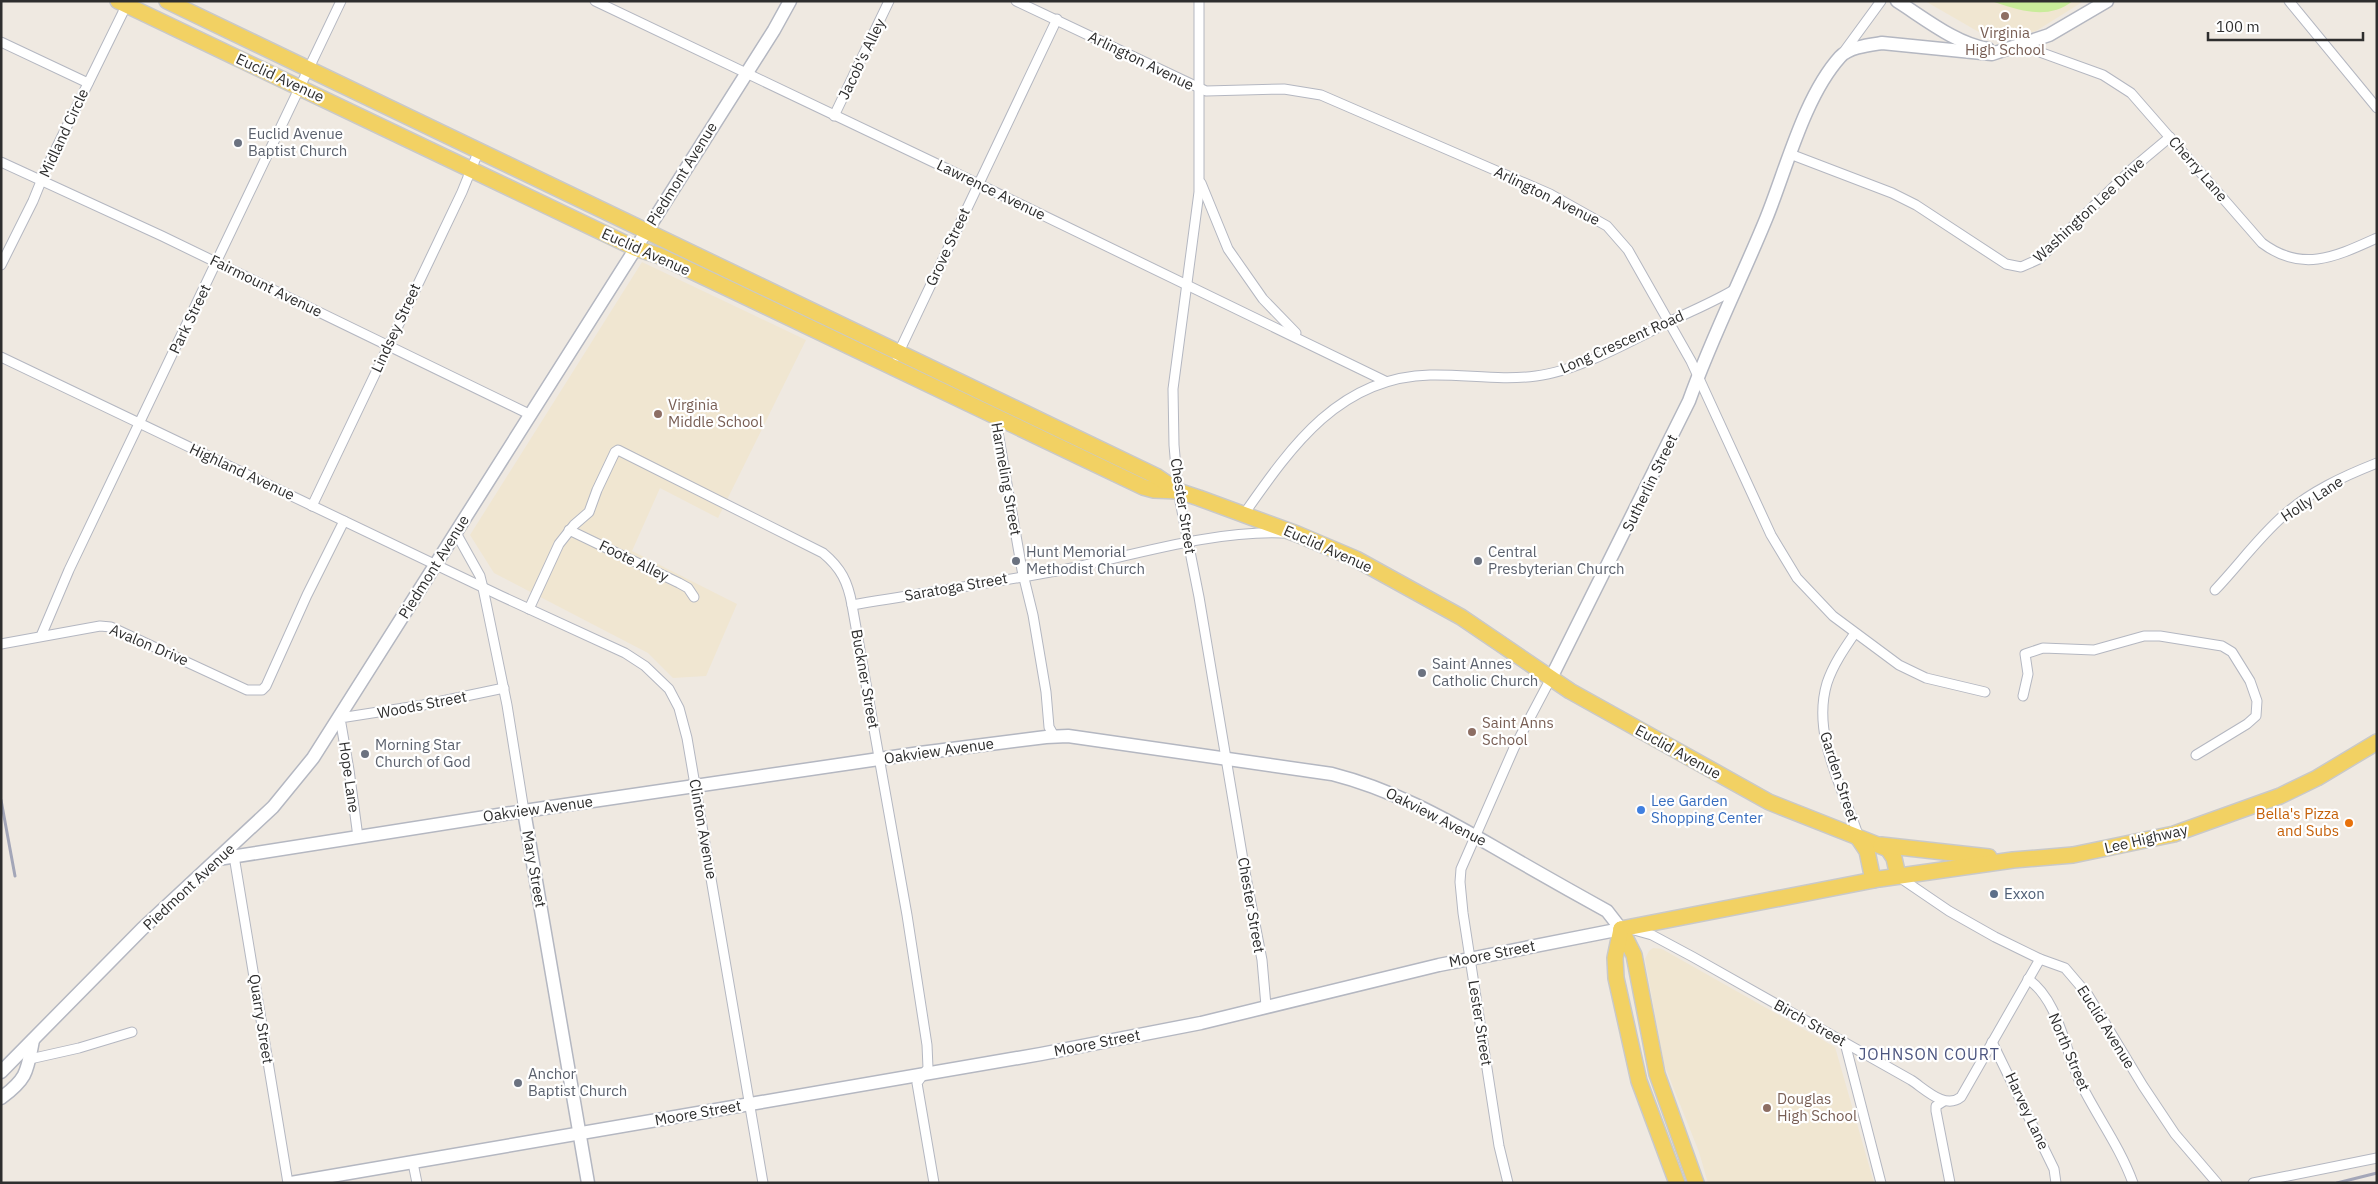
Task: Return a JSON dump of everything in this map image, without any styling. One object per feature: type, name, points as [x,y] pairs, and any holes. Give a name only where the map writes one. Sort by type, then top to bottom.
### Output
[{"type":"main road","name":"Euclid Avenue","points":[[167,1],[814,312],[995,416],[1082,449]]},
{"type":"main road","name":"Euclid Avenue","points":[[124,3],[635,248],[660,256],[806,326],[992,398],[1082,449],[1143,487],[1154,490],[1178,491],[1297,534],[1356,559],[1419,592],[1461,617],[1551,678],[1640,731],[1769,802],[1859,839],[1879,845],[2013,860]]},
{"type":"main road","name":"Lee Highway","points":[[1898,876],[2013,860],[2073,854],[2127,845],[2202,826],[2280,796],[2316,778],[2377,742]]},
{"type":"main road","points":[[1859,839],[1867,851],[1873,880]]},
{"type":"main road","points":[[1879,845],[1888,849],[1894,858],[1898,876]]},
{"type":"main road","name":"Moore Street","points":[[1621,929],[1898,876]]},
{"type":"main road","points":[[1621,929],[1615,958],[1616,978],[1639,1082],[1677,1183]]},
{"type":"main road","points":[[1621,929],[1634,955],[1657,1074],[1696,1183]]},
{"type":"street","name":"Park Street","points":[[41,636],[69,570],[341,1]]},
{"type":"street","name":"Lawrence Avenue","points":[[595,1],[1309,342],[1385,381]]},
{"type":"street","name":"Piedmont Avenue","points":[[1,1072],[142,929],[218,859],[292,786],[340,718],[529,414],[790,1]]},
{"type":"street","name":"Jacob's Alley","points":[[834,116],[889,1]]},
{"type":"street","name":"Arlington Avenue","points":[[1016,1],[1206,91],[1284,89],[1321,95],[1550,194],[1595,218],[1620,238],[1669,322],[1787,563],[1816,600],[1854,633],[1899,665],[1919,676],[1951,686],[1985,692]]},
{"type":"street","name":"Chester Street","points":[[1200,1],[1199,179],[1192,257],[1186,284],[1173,389],[1174,445],[1178,491],[1199,597],[1244,872],[1262,960],[1266,1006]]},
{"type":"street","points":[[1737,287],[1810,107],[1841,55],[1881,1]]},
{"type":"street","points":[[1897,1],[1969,43],[1982,48],[2003,50]]},
{"type":"street","points":[[1841,55],[1867,45],[1882,43],[1912,45],[1982,55],[1992,54],[2023,46],[2049,35],[2107,1]]},
{"type":"street","points":[[2289,1],[2377,108]]},
{"type":"street","name":"Midland Circle","points":[[1,265],[124,3]]},
{"type":"street","name":"Grove Street","points":[[895,360],[1057,20]]},
{"type":"street","points":[[1,42],[88,83]]},
{"type":"street","name":"Cherry Lane","points":[[2023,46],[2058,60],[2085,67],[2116,82],[2137,99],[2262,243],[2274,252],[2288,258],[2305,261],[2343,252],[2377,238]]},
{"type":"street","name":"Washington Lee Drive","points":[[1790,154],[1892,193],[1932,214],[2006,264],[2020,267],[2039,259],[2121,180],[2170,137]]},
{"type":"street","name":"Lindsey Street","points":[[312,506],[479,150]]},
{"type":"street","name":"Fairmount Avenue","points":[[1,162],[217,263],[529,414]]},
{"type":"street","points":[[1199,179],[1219,232],[1243,273],[1283,321],[1309,342]]},
{"type":"street","name":"Long Crescent Road","points":[[1244,514],[1308,432],[1324,416],[1354,394],[1385,381],[1429,375],[1487,378],[1538,376],[1580,363],[1669,322],[1737,287]]},
{"type":"street","name":"Sutherlin Street","points":[[1475,836],[1514,748],[1690,401],[1737,287]]},
{"type":"street","points":[[806,326],[814,312]]},
{"type":"street","name":"Highland Avenue","points":[[1,357],[483,588]]},
{"type":"street","name":"Harmeling Street","points":[[992,398],[1023,576],[1033,615],[1046,692],[1049,727],[1054,736]]},
{"type":"street","name":"Buckner Street","points":[[569,530],[589,512],[615,452],[621,450],[823,553],[844,576],[852,605],[927,1045],[929,1064],[917,1083],[934,1183]]},
{"type":"street","name":"Holly Lane","points":[[2215,590],[2284,516],[2318,491],[2377,462]]},
{"type":"street","name":"Avalon Drive","points":[[1,644],[100,626],[111,627],[247,690],[262,690],[266,686],[307,595],[344,521]]},
{"type":"street","points":[[530,609],[559,544],[569,530]]},
{"type":"street","name":"Foote Alley","points":[[569,530],[680,583],[688,588],[694,597]]},
{"type":"street","name":"Mary Street","points":[[456,533],[480,576],[504,688],[588,1183]]},
{"type":"street","name":"Saratoga Street","points":[[852,605],[1023,576],[1244,534],[1297,534]]},
{"type":"street","name":"Clinton Avenue","points":[[483,588],[625,653],[659,678],[680,708],[696,786],[763,1183]]},
{"type":"street","name":"Garden Street","points":[[1854,633],[1834,666],[1827,683],[1822,722],[1827,750],[1859,839]]},
{"type":"street","points":[[2023,696],[2028,674],[2024,654],[2039,649],[2094,650],[2144,636],[2160,636],[2222,646],[2234,655],[2250,681],[2257,701],[2256,716],[2247,724],[2196,755]]},
{"type":"street","name":"Woods Street","points":[[340,718],[423,705],[504,688]]},
{"type":"street","name":"Hope Lane","points":[[340,718],[350,770],[358,837]]},
{"type":"street","name":"Oakview Avenue","points":[[218,859],[524,811],[879,759],[1054,736],[1068,736],[1332,774],[1360,781],[1408,800],[1475,836],[1607,911],[1621,929]]},
{"type":"street","name":"Lester Street","points":[[1475,836],[1461,869],[1460,882],[1499,1146],[1508,1183]]},
{"type":"street","name":"Quarry Street","points":[[234,856],[289,1183]]},
{"type":"street","name":"Euclid Avenue","points":[[1898,876],[1949,911],[2040,959],[2056,964],[2073,975],[2088,995],[2143,1086],[2175,1134],[2194,1159],[2217,1183]]},
{"type":"street","name":"Moore Street","points":[[289,1183],[1042,1054],[1192,1025],[1470,959],[1621,929]]},
{"type":"street","name":"Birch Street","points":[[1621,929],[1640,931],[1652,935],[1911,1080],[1944,1102]]},
{"type":"street","points":[[1950,1183],[1936,1111],[1939,1103],[1950,1102],[1961,1097],[2040,959]]},
{"type":"street","name":"North Street","points":[[2028,979],[2042,992],[2056,1019],[2080,1083],[2118,1149],[2133,1183]]},
{"type":"street","points":[[30,1059],[79,1048],[132,1032]]},
{"type":"street","points":[[1,1098],[22,1081],[30,1059],[33,1040]]},
{"type":"street","name":"Harvey Lane","points":[[1992,1042],[2054,1169],[2056,1183]]},
{"type":"street","points":[[1845,1043],[1881,1183]]},
{"type":"street","points":[[2253,1183],[2377,1158]]},
{"type":"street","points":[[413,1163],[417,1183]]},
{"type":"shaded area","name":"Virginia High School","points":[[1925,1],[2084,1],[2036,31],[2011,36],[1984,35]]},
{"type":"shaded area","name":"Virginia Middle School","points":[[642,262],[806,340],[718,518],[660,488],[632,551],[737,604],[706,676],[673,678],[648,653],[494,573],[470,535]]},
{"type":"shaded area","name":"Douglas High School","points":[[1653,948],[1662,949],[1835,1047],[1874,1183],[1708,1183],[1699,1152],[1664,1064],[1645,959]]},
{"type":"green space","points":[[1991,1],[2073,1],[2053,11],[2033,12]]},
{"type":"railway","points":[[1,800],[15,876]]},
{"type":"railway","points":[[2337,1183],[2377,1173]]},
{"type":"place","name":"Virginia High School","points":[[2005,16]]},
{"type":"place","name":"Euclid Avenue Baptist Church","points":[[238,143]]},
{"type":"place","name":"Virginia Middle School","points":[[658,414]]},
{"type":"place","name":"Hunt Memorial Methodist Church","points":[[1016,561]]},
{"type":"place","name":"Central Presbyterian Church","points":[[1478,561]]},
{"type":"place","name":"Saint Annes Catholic Church","points":[[1422,673]]},
{"type":"place","name":"Saint Anns School","points":[[1472,732]]},
{"type":"place","name":"Morning Star Church of God","points":[[365,754]]},
{"type":"place","name":"Lee Garden Shopping Center","points":[[1641,810]]},
{"type":"place","name":"Bella's Pizza and Subs","points":[[2349,823]]},
{"type":"place","name":"Exxon","points":[[1994,894]]},
{"type":"place","name":"Anchor Baptist Church","points":[[518,1083]]},
{"type":"place","name":"Douglas High School","points":[[1767,1108]]},
{"type":"district","name":"JOHNSON COURT","points":[[1929,1054]]}]
